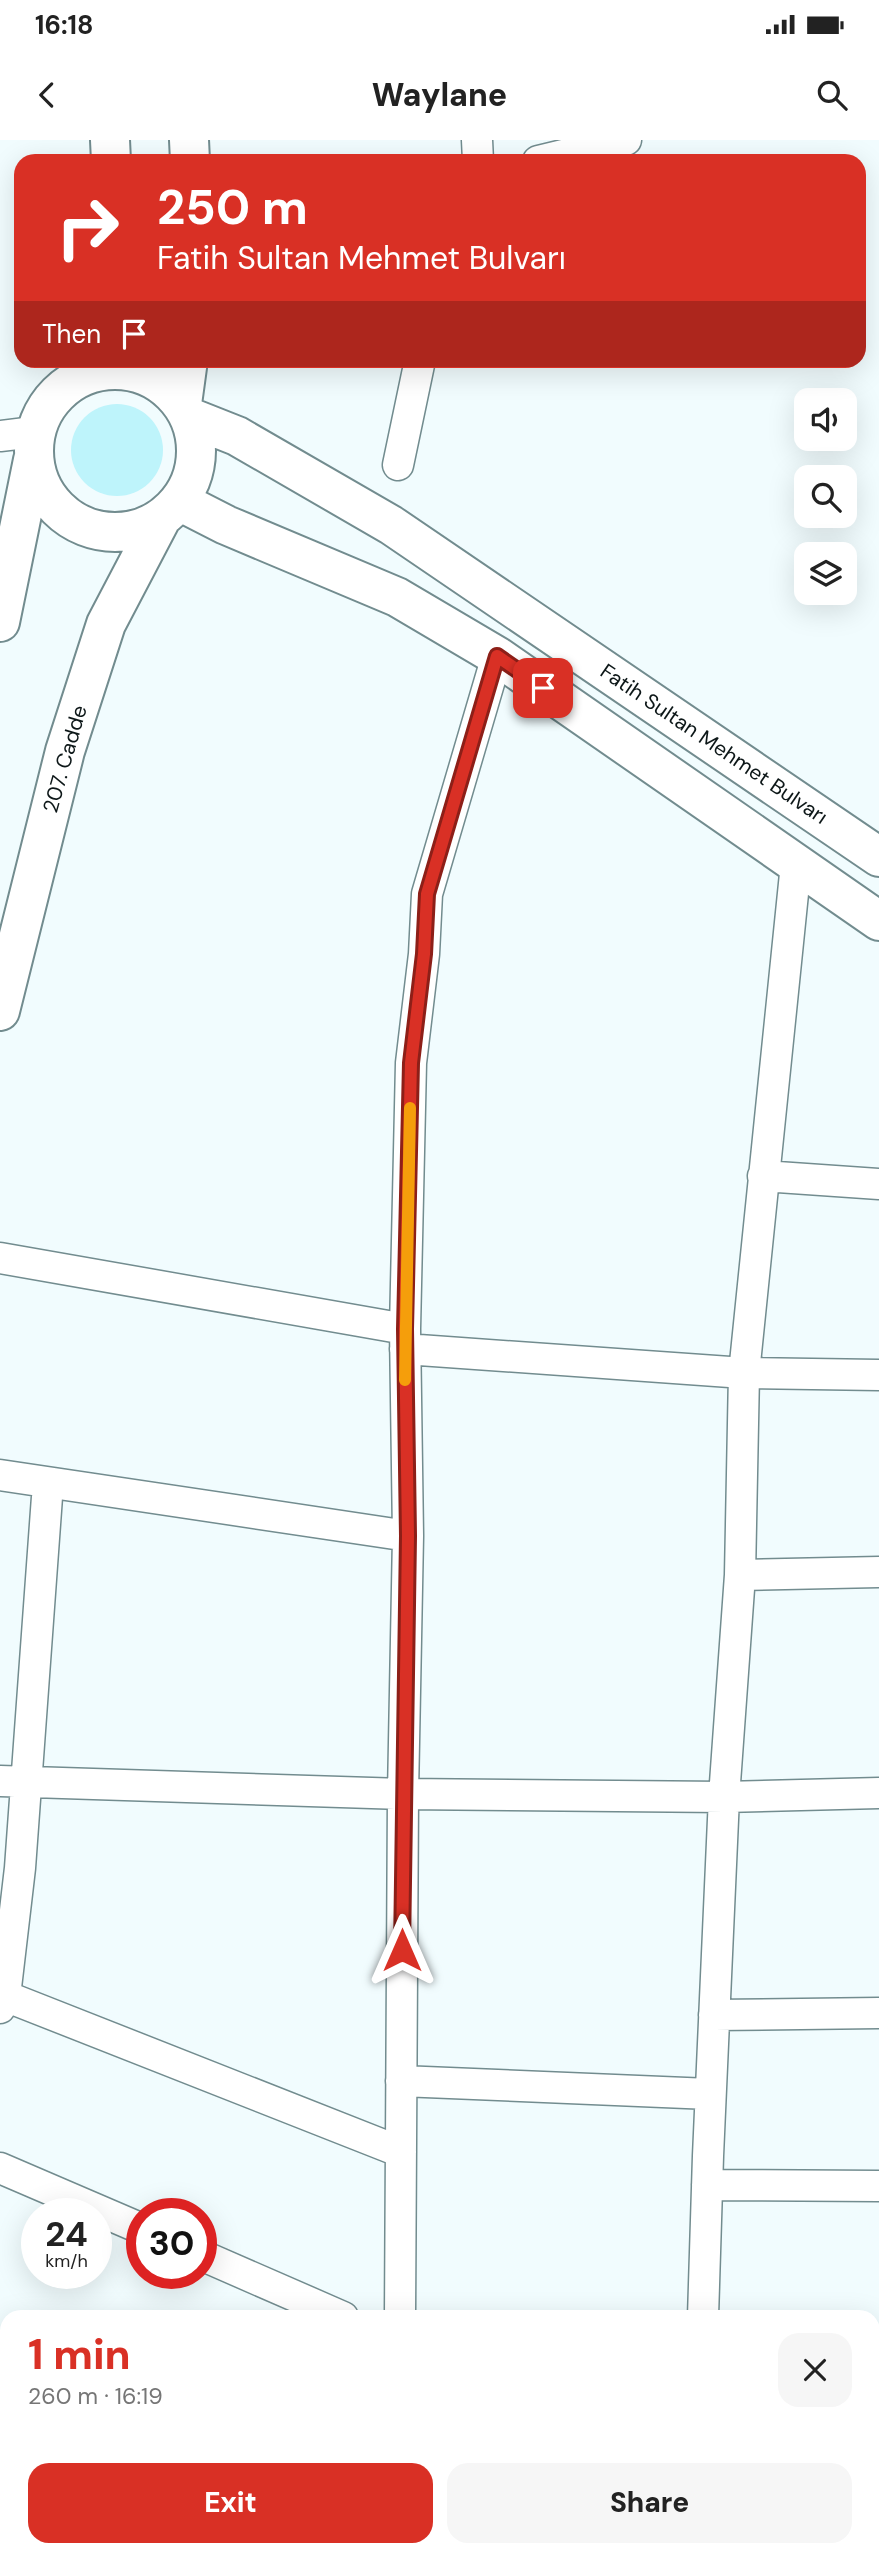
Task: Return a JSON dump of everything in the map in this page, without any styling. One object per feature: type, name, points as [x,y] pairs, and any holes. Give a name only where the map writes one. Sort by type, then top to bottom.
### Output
[{"type":"street","points":[[567,154],[626,140]]},
{"type":"street","points":[[0,622],[28,434],[57,368]]},
{"type":"street","points":[[186,411],[163,385],[139,373],[113,369],[86,374],[63,386],[28,434],[41,487],[58,509],[81,525],[108,533],[135,530],[170,510],[193,475],[197,446],[186,411],[188,368]]},
{"type":"street","points":[[398,465],[418,368]]},
{"type":"street","name":"Fatih Sultan Mehmet Bulvarı","points":[[186,411],[237,436],[391,525],[879,857]]},
{"type":"street","points":[[170,510],[226,524],[397,597],[497,656],[879,921]]},
{"type":"street","name":"207. Cadde","points":[[0,1011],[65,751],[106,624],[170,510]]},
{"type":"street","points":[[400,2310],[403,1794],[408,1536],[405,1339],[411,1063],[424,954],[427,894],[497,656]]},
{"type":"street","points":[[703,2310],[724,1797],[740,1575],[744,1373],[796,864]]},
{"type":"street","points":[[763,1176],[879,1184]]},
{"type":"street","points":[[0,1258],[405,1339],[744,1373],[879,1375]]},
{"type":"street","points":[[0,1475],[408,1536]]},
{"type":"street","points":[[48,1483],[12,1782],[20,1868],[3,2002],[401,2152]]},
{"type":"street","points":[[740,1575],[879,1572]]},
{"type":"street","points":[[12,1782],[403,1794],[724,1797],[879,1793]]},
{"type":"street","points":[[714,2015],[879,2013]]},
{"type":"street","points":[[401,2081],[710,2094]]},
{"type":"street","points":[[0,2168],[126,2222]]},
{"type":"street","points":[[707,2185],[879,2186]]},
{"type":"street","points":[[217,2262],[327,2310]]},
{"type":"shaded area","points":[[117,404],[135,408],[149,418],[159,432],[163,450],[159,468],[149,482],[135,492],[117,496],[99,492],[85,482],[75,468],[71,450],[75,432],[85,418],[99,408]]},
{"type":"slow traffic","points":[[405,1380],[410,1108]]},
{"type":"route","points":[[402,1950],[408,1536],[405,1329],[411,1063],[424,954],[427,894],[497,656],[543,688]]}]
